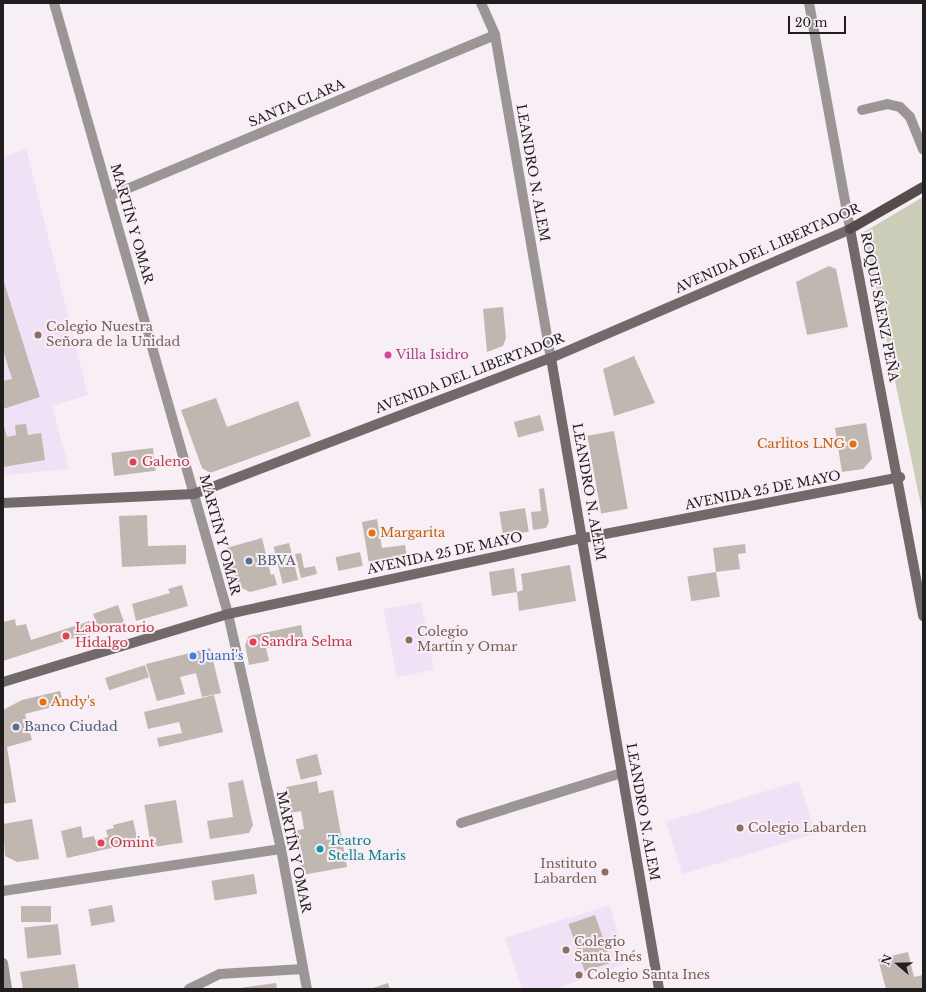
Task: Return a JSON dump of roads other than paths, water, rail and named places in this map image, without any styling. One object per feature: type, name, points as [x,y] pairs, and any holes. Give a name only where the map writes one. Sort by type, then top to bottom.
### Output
[{"type":"main road","name":"AVENIDA DEL LIBERTADOR","points":[[3,504],[194,494],[551,358],[850,229],[923,187]]},
{"type":"main road","name":"ROQUE SÁENZ PEÑA","points":[[850,229],[900,477],[923,616]]},
{"type":"main road","name":"LEANDRO N. ALEM","points":[[551,358],[584,538],[659,989]]},
{"type":"main road","name":"AVENIDA 25 DE MAYO","points":[[3,682],[228,614],[584,538],[900,477]]},
{"type":"street","name":"MARTÍN Y OMAR","points":[[54,3],[228,614],[281,848],[307,989]]},
{"type":"street","name":"LEANDRO N. ALEM","points":[[481,3],[495,36],[551,358]]},
{"type":"street","name":"ROQUE SÁENZ PEÑA","points":[[809,3],[850,229]]},
{"type":"street","name":"SANTA CLARA","points":[[110,196],[495,36]]},
{"type":"street","points":[[862,110],[887,104],[900,107],[910,117],[923,149]]},
{"type":"street","points":[[461,823],[622,773]]},
{"type":"street","points":[[3,891],[281,848]]},
{"type":"street","points":[[3,963],[7,989]]},
{"type":"street","points":[[189,989],[220,974],[303,969]]},
{"type":"place","name":"Colegio Nuestra Señora de la Unidad","points":[[38,335]]},
{"type":"place","name":"Villa Isidro","points":[[388,355]]},
{"type":"place","name":"Carlitos LNG","points":[[853,444]]},
{"type":"place","name":"Galeno","points":[[133,462]]},
{"type":"place","name":"Margarita","points":[[372,533]]},
{"type":"place","name":"BBVA","points":[[249,561]]},
{"type":"place","name":"Laboratorio Hidalgo","points":[[66,636]]},
{"type":"place","name":"Colegio Martín y Omar","points":[[409,640]]},
{"type":"place","name":"Sandra Selma","points":[[253,642]]},
{"type":"place","name":"Juani's","points":[[193,656]]},
{"type":"place","name":"Andy's","points":[[43,702]]},
{"type":"place","name":"Banco Ciudad","points":[[16,727]]},
{"type":"place","name":"Colegio Labarden","points":[[740,828]]},
{"type":"place","name":"Omint","points":[[101,843]]},
{"type":"place","name":"Teatro Stella Maris","points":[[320,849]]},
{"type":"place","name":"Instituto Labarden","points":[[605,872]]},
{"type":"place","name":"Colegio Santa Inés","points":[[566,950]]},
{"type":"place","name":"Colegio Santa Ines","points":[[579,975]]}]
